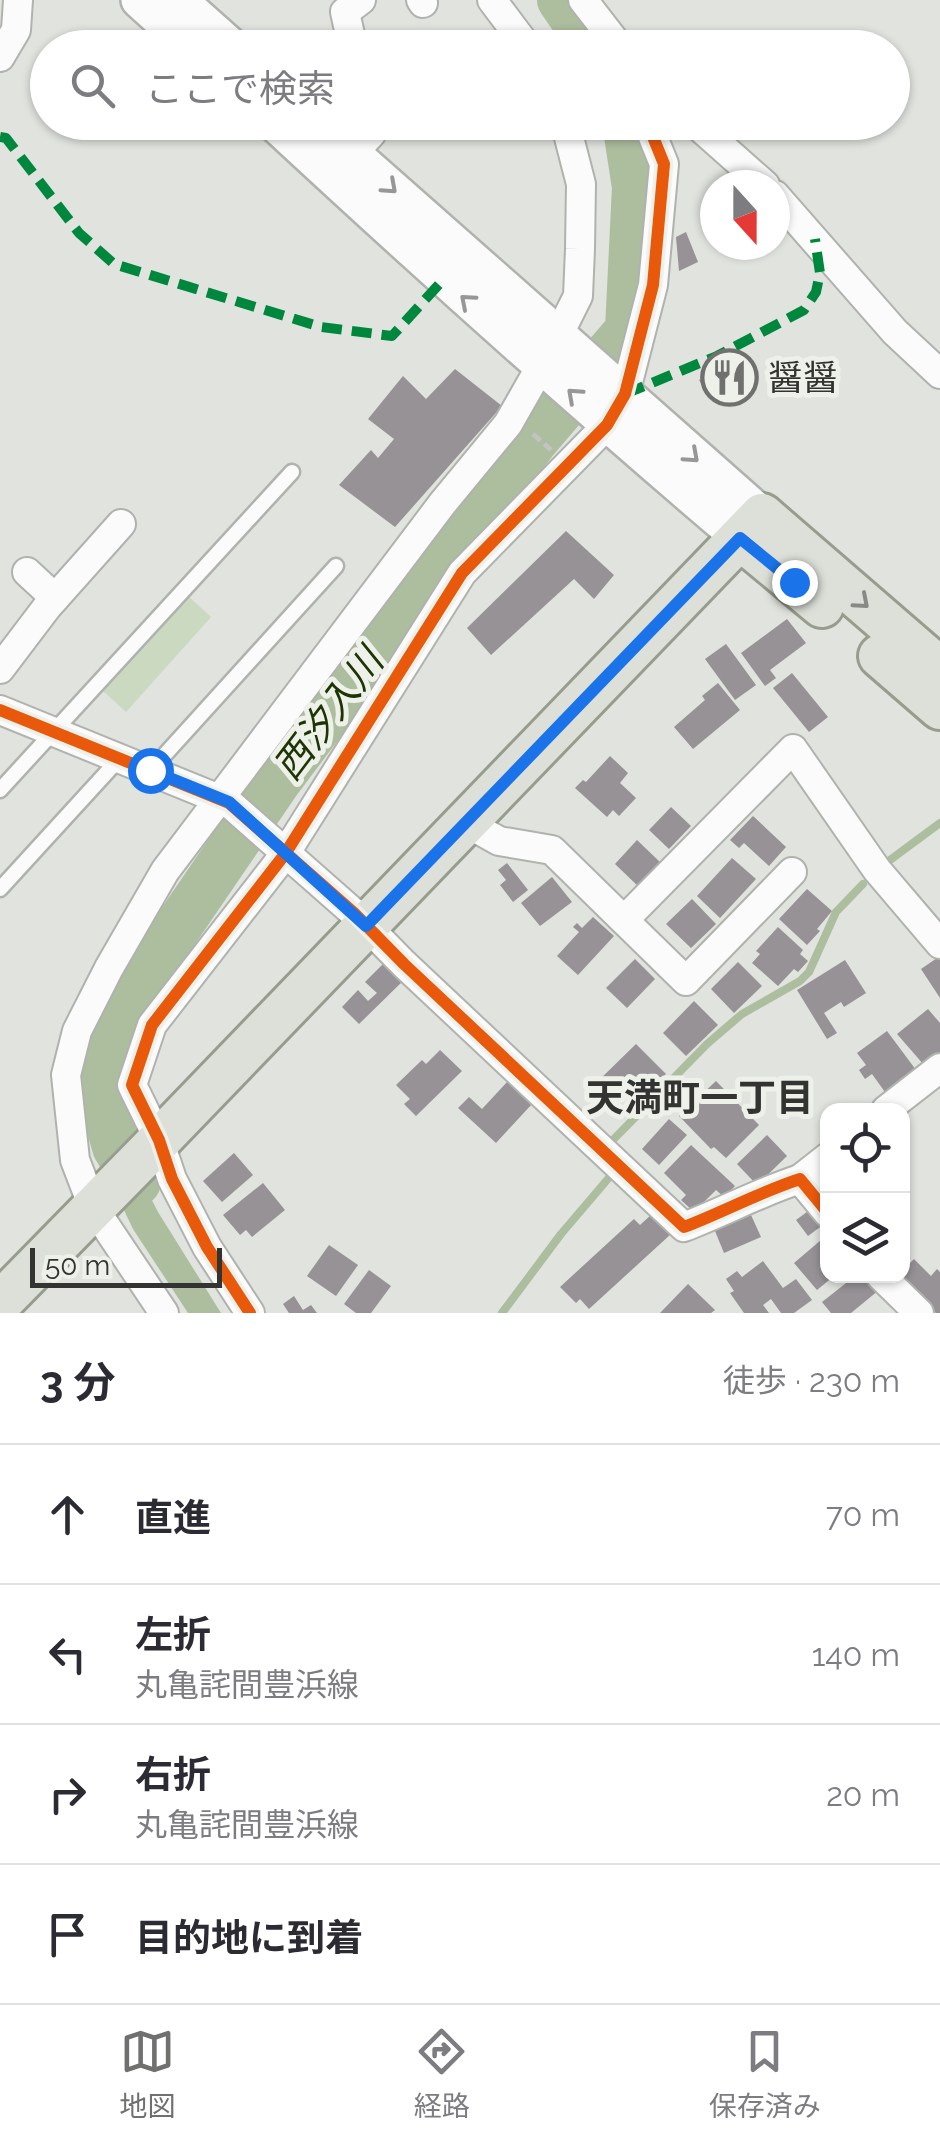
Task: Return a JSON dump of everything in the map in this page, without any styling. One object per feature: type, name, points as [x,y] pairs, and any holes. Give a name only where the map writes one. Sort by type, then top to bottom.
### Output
[{"type":"main road","points":[[751,526],[940,669]]},
{"type":"main road","points":[[751,526],[794,582],[940,708]]},
{"type":"main road","points":[[0,1302],[751,526]]},
{"type":"street","points":[[0,56],[16,30],[18,0]]},
{"type":"street","points":[[139,0],[172,30]]},
{"type":"street","points":[[179,0],[213,30]]},
{"type":"street","points":[[348,30],[345,12],[361,0]]},
{"type":"street","points":[[492,0],[514,30]]},
{"type":"street","points":[[584,0],[606,30]]},
{"type":"street","points":[[321,140],[351,151],[443,280],[549,350],[625,394],[700,463],[751,526]]},
{"type":"street","points":[[164,1313],[93,1207],[75,1160],[66,1075],[78,1031],[109,968],[165,872],[225,801],[442,504],[513,416],[578,296],[581,184],[570,140]]},
{"type":"street","points":[[250,1313],[153,1147],[132,1085],[152,1025],[286,854],[462,573],[606,425],[625,394],[653,285],[664,164],[654,140]]},
{"type":"street","points":[[715,140],[750,170]]},
{"type":"street","points":[[790,212],[895,332],[940,374]]},
{"type":"street","points":[[549,350],[606,425],[751,526]]},
{"type":"street","points":[[0,668],[55,598],[122,524]]},
{"type":"street","points":[[27,572],[55,598]]},
{"type":"street","points":[[0,710],[225,801],[366,926],[684,1227],[800,1179],[820,1163]]},
{"type":"street","points":[[624,920],[793,749],[877,870],[940,944]]},
{"type":"street","points":[[465,822],[499,841],[552,850],[686,981],[792,872]]},
{"type":"street","points":[[895,1103],[940,1068]]},
{"type":"street","points":[[800,1179],[820,1203]]},
{"type":"street","points":[[888,1283],[920,1313]]},
{"type":"lane","points":[[0,790],[292,472]]},
{"type":"lane","points":[[150,770],[336,566]]},
{"type":"lane","points":[[0,889],[120,758]]},
{"type":"path","points":[[513,416],[568,466]]},
{"type":"shaded area","points":[[188,596],[211,617],[126,712],[103,691]]},
{"type":"shaded area","points":[[112,1123],[158,1212],[221,1313],[188,1313],[133,1229],[88,1134]]},
{"type":"building","points":[[686,232],[698,262],[679,271],[676,237]]},
{"type":"building","name":"醤醤","points":[[746,356],[758,373],[713,401],[699,380]]},
{"type":"building","points":[[455,369],[502,406],[395,527],[339,485],[371,450],[378,458],[394,439],[368,419],[403,376],[426,399]]},
{"type":"building","points":[[566,531],[614,575],[594,599],[574,579],[491,655],[467,628]]},
{"type":"building","points":[[787,619],[806,643],[770,670],[776,678],[765,686],[741,653]]},
{"type":"building","points":[[726,644],[756,685],[735,700],[705,659]]},
{"type":"building","points":[[792,673],[828,717],[809,732],[773,688]]},
{"type":"building","points":[[718,683],[740,710],[693,749],[674,727]]},
{"type":"building","points":[[610,756],[628,773],[620,783],[636,798],[619,816],[613,810],[607,817],[575,788]]},
{"type":"building","points":[[671,807],[691,826],[669,849],[649,830]]},
{"type":"building","points":[[753,816],[786,847],[769,866],[744,843],[739,848],[730,840]]},
{"type":"building","points":[[637,840],[662,864],[640,888],[615,864]]},
{"type":"building","points":[[732,858],[756,879],[720,918],[697,896]]},
{"type":"building","points":[[507,863],[528,890],[513,902],[500,885],[506,880],[498,870]]},
{"type":"building","points":[[552,877],[572,902],[540,926],[521,903]]},
{"type":"building","points":[[807,889],[832,911],[807,945],[779,919]]},
{"type":"building","points":[[692,899],[716,924],[691,948],[666,924]]},
{"type":"building","points":[[593,917],[614,936],[578,975],[557,956],[579,932],[573,927],[577,923],[582,928]]},
{"type":"building","points":[[778,927],[803,950],[800,954],[808,961],[778,986],[752,963],[760,954],[756,951]]},
{"type":"building","points":[[940,956],[940,998],[921,969]]},
{"type":"building","points":[[635,959],[655,979],[627,1008],[606,988]]},
{"type":"building","points":[[387,960],[405,979],[359,1024],[342,1007],[358,990],[368,1001],[377,993],[365,982]]},
{"type":"building","points":[[845,960],[866,993],[844,1007],[841,1002],[824,1013],[837,1033],[827,1039],[797,990]]},
{"type":"building","points":[[738,962],[762,986],[734,1013],[711,989]]},
{"type":"building","points":[[694,1001],[718,1025],[686,1056],[663,1033]]},
{"type":"building","points":[[928,1009],[940,1023],[940,1052],[924,1065],[897,1034]]},
{"type":"building","points":[[887,1031],[916,1070],[905,1078],[910,1084],[890,1099],[872,1074],[865,1079],[859,1070],[866,1065],[857,1053]]},
{"type":"building","points":[[636,1044],[666,1074],[640,1099],[628,1087],[610,1104],[593,1086]]},
{"type":"building","points":[[440,1050],[462,1071],[416,1116],[404,1104],[410,1099],[396,1085],[422,1060],[426,1064]]},
{"type":"building","points":[[508,1081],[532,1104],[496,1143],[458,1108],[469,1097],[482,1109]]},
{"type":"building","points":[[716,1081],[759,1125],[726,1158],[714,1147],[711,1149],[679,1116]]},
{"type":"building","points":[[669,1119],[687,1135],[659,1165],[642,1149]]},
{"type":"building","points":[[767,1135],[787,1156],[757,1185],[737,1164]]},
{"type":"building","points":[[691,1145],[735,1186],[724,1197],[716,1190],[694,1212],[681,1200],[686,1195],[664,1173]]},
{"type":"building","points":[[234,1153],[253,1175],[222,1202],[203,1181]]},
{"type":"building","points":[[263,1183],[285,1210],[252,1237],[246,1230],[240,1235],[223,1215]]},
{"type":"building","points":[[811,1209],[820,1227],[808,1236],[796,1220]]},
{"type":"building","points":[[652,1214],[671,1234],[589,1309],[580,1299],[576,1303],[560,1287],[634,1219],[640,1225]]},
{"type":"building","points":[[751,1215],[761,1237],[724,1253],[715,1231]]},
{"type":"building","points":[[820,1241],[820,1283],[826,1283],[817,1290],[794,1263]]},
{"type":"building","points":[[329,1245],[358,1265],[336,1296],[307,1276]]},
{"type":"building","points":[[914,1259],[931,1276],[937,1269],[940,1272],[940,1313],[904,1283],[910,1283],[910,1263]]},
{"type":"building","points":[[763,1261],[783,1288],[796,1279],[812,1300],[794,1313],[781,1313],[771,1299],[763,1305],[769,1313],[744,1313],[730,1293],[734,1291],[726,1279],[737,1271],[742,1277]]},
{"type":"building","points":[[369,1270],[391,1286],[371,1313],[356,1313],[344,1304]]},
{"type":"building","points":[[846,1283],[873,1283],[879,1290],[851,1313],[831,1313],[822,1302]]},
{"type":"building","points":[[688,1284],[715,1310],[660,1313]]},
{"type":"building","points":[[294,1296],[303,1310],[311,1305],[317,1313],[289,1313],[283,1304]]},
{"type":"waterway","name":"西汐入川","points":[[561,0],[582,30]]},
{"type":"waterway","name":"西汐入川","points":[[137,1182],[116,1147],[102,1096],[104,1050],[119,1013],[278,780],[533,442],[629,330],[636,187],[629,140]]},
{"type":"waterway","points":[[890,860],[940,823]]},
{"type":"waterway","points":[[608,1145],[707,1044],[742,1014],[809,972],[836,912],[863,884]]},
{"type":"waterway","points":[[502,1313],[611,1171]]},
{"type":"marked path","points":[[0,137],[6,138],[79,233],[114,264],[321,327],[392,336],[443,280]]},
{"type":"marked path","points":[[625,394],[717,356],[804,310],[816,292],[820,273],[815,239]]},
{"type":"cycle path","points":[[250,1313],[207,1247],[172,1179],[159,1140],[132,1085],[152,1025],[285,854],[462,573],[607,425],[625,394],[653,285],[664,164],[654,140]]},
{"type":"cycle path","points":[[0,710],[229,803],[354,913],[684,1227],[800,1179],[820,1203]]},
{"type":"place","name":"醤醤","points":[[729,377]]},
{"type":"district","name":"天満町一丁目","points":[[700,1097]]},
{"type":"route","points":[[150,770],[229,802],[366,926],[740,538],[794,582]]}]
